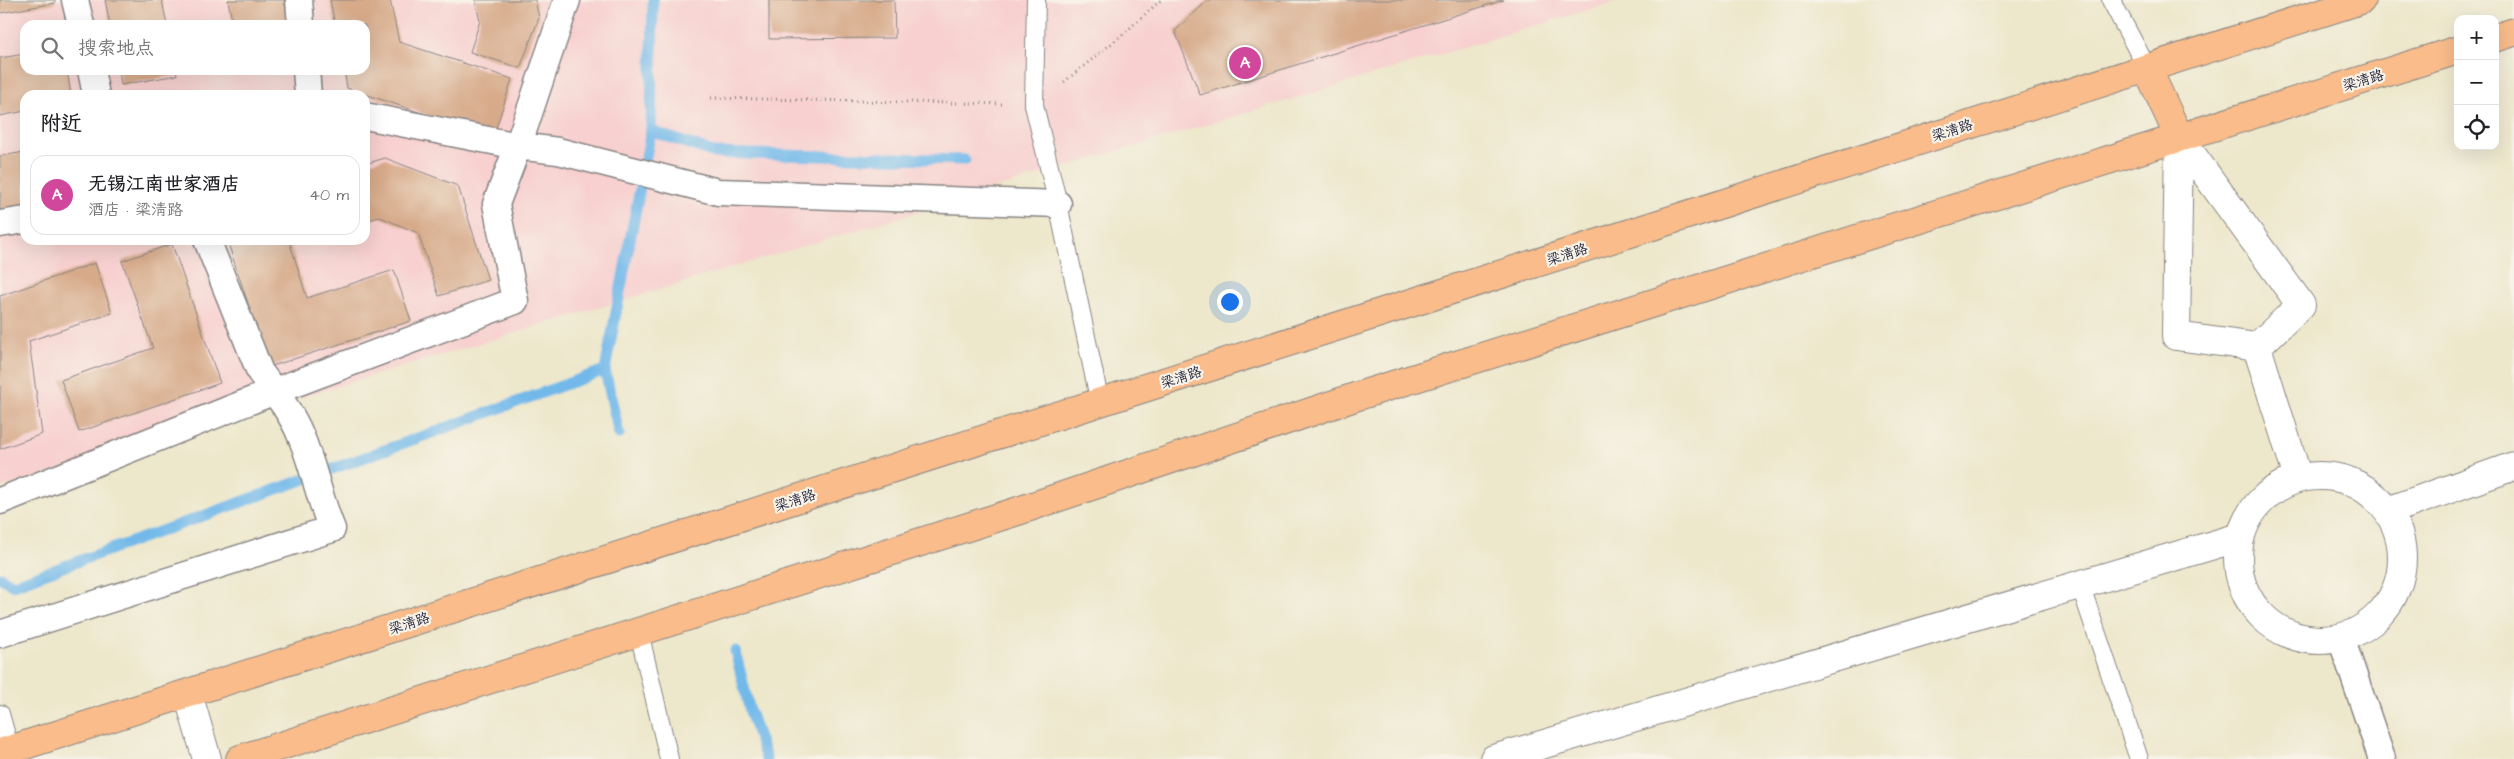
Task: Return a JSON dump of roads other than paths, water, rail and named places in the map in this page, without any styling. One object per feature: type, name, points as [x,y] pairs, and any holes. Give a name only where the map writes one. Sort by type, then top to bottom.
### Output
[{"type":"main road","name":"梁清路","points":[[5,751],[2361,0]]},
{"type":"main road","points":[[2499,37],[2514,32]]},
{"type":"main road","name":"梁清路","points":[[240,759],[1018,512],[1358,396],[2454,51]]},
{"type":"main road","points":[[2147,68],[2179,137]]},
{"type":"street","points":[[75,0],[80,20]]},
{"type":"street","points":[[299,0],[301,20]]},
{"type":"street","points":[[0,502],[274,391],[515,301],[496,204],[518,146],[566,0]]},
{"type":"street","points":[[92,75],[95,90]]},
{"type":"street","points":[[306,75],[308,90]]},
{"type":"street","points":[[370,117],[558,152],[718,192],[1058,204]]},
{"type":"street","points":[[2179,137],[2176,336],[2257,347]]},
{"type":"street","points":[[2179,137],[2302,305],[2257,347]]},
{"type":"street","points":[[0,224],[20,221]]},
{"type":"street","points":[[0,634],[332,529],[320,499],[300,433],[260,372],[209,245]]},
{"type":"street","points":[[2257,347],[2298,478]]},
{"type":"street","points":[[2388,512],[2514,466]]},
{"type":"street","points":[[2323,476],[2348,481],[2371,493],[2388,512],[2399,535],[2403,560],[2398,586],[2386,608],[2367,626],[2341,638],[2312,640],[2284,633],[2261,616],[2245,593],[2237,566],[2240,537],[2252,511],[2272,491],[2298,478],[2323,476]]},
{"type":"street","points":[[1494,759],[2240,537]]},
{"type":"street","points":[[2341,638],[2382,759]]},
{"type":"street","points":[[188,694],[207,759]]},
{"type":"lane","points":[[1036,0],[1034,105],[1058,204],[1100,403]]},
{"type":"lane","points":[[2111,0],[2147,68]]},
{"type":"lane","points":[[2080,584],[2139,759]]},
{"type":"lane","points":[[639,632],[669,759]]},
{"type":"lane","points":[[0,714],[5,751]]},
{"type":"waterway","points":[[0,577],[13,585],[605,370],[651,131],[653,0]]},
{"type":"waterway","points":[[651,131],[715,153],[965,160]]},
{"type":"waterway","points":[[605,370],[619,434]]},
{"type":"waterway","points":[[735,651],[750,711],[766,759]]},
{"type":"place","name":"无锡江南世家酒店","points":[[1245,63]]}]
